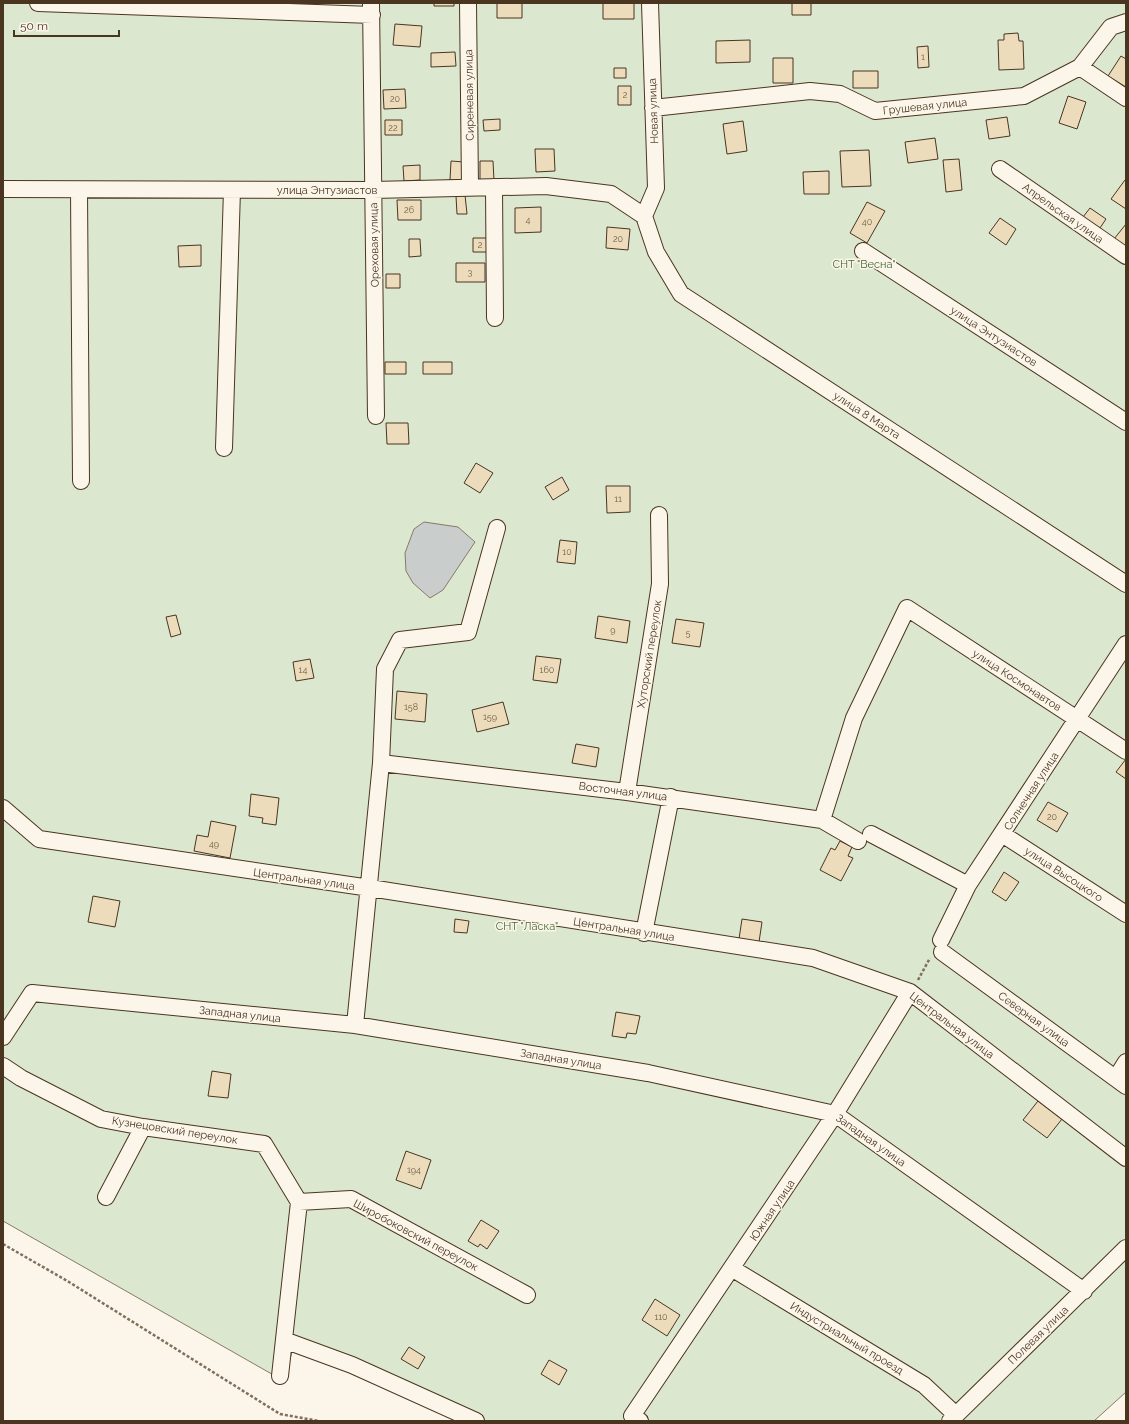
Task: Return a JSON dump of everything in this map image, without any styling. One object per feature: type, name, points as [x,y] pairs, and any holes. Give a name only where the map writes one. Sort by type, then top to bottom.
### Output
[{"type":"street","points":[[38,3],[372,9]]},
{"type":"street","name":"Сиреневая улица","points":[[468,3],[470,188]]},
{"type":"street","name":"Новая улица","points":[[644,216],[656,188],[650,3]]},
{"type":"street","name":"Ореховая улица","points":[[372,9],[376,416]]},
{"type":"street","name":"Грушевая улица","points":[[653,108],[810,91],[840,94],[875,112],[1024,96],[1080,67],[1112,27],[1126,22]]},
{"type":"street","points":[[1080,67],[1126,98]]},
{"type":"street","name":"Апрельская улица","points":[[1000,169],[1126,256]]},
{"type":"street","name":"улица Энтузиастов","points":[[3,189],[374,190],[546,186],[611,194],[644,216]]},
{"type":"street","points":[[494,187],[495,318]]},
{"type":"street","points":[[78,190],[81,482]]},
{"type":"street","points":[[224,448],[232,190]]},
{"type":"street","name":"улица 8 Марта","points":[[644,216],[656,252],[680,294],[1126,584]]},
{"type":"street","name":"улица Энтузиастов","points":[[863,251],[1126,422]]},
{"type":"street","name":"Хуторский переулок","points":[[627,792],[660,584],[659,515]]},
{"type":"street","points":[[355,1025],[370,888],[381,763],[385,669],[400,640],[468,632],[498,528]]},
{"type":"street","name":"улица Космонавтов","points":[[822,820],[854,718],[907,608],[1126,751]]},
{"type":"street","name":"Солнечная улица","points":[[941,946],[968,885],[1126,644]]},
{"type":"street","name":"Восточная улица","points":[[381,763],[671,797],[822,820],[968,885]]},
{"type":"street","points":[[644,933],[671,797]]},
{"type":"street","name":"Центральная улица","points":[[3,808],[38,839],[257,873],[370,888],[644,933],[813,958],[910,992],[1126,1158]]},
{"type":"street","name":"улица Высоцкого","points":[[1002,834],[1126,914]]},
{"type":"street","name":"Северная улица","points":[[941,946],[1121,1082]]},
{"type":"street","name":"Южная улица","points":[[640,1421],[632,1416],[733,1269],[835,1114],[910,992]]},
{"type":"street","name":"Западная улица","points":[[3,1037],[32,993],[355,1025],[648,1073],[835,1114],[1084,1291]]},
{"type":"street","points":[[1121,1082],[1126,1062]]},
{"type":"street","name":"Кузнецовский переулок","points":[[3,1066],[21,1078],[101,1118],[142,1127],[264,1144],[299,1202]]},
{"type":"street","points":[[106,1196],[142,1127]]},
{"type":"street","name":"Широбоковский переулок","points":[[299,1202],[351,1200],[527,1295]]},
{"type":"street","points":[[280,1376],[299,1202]]},
{"type":"street","name":"Полевая улица","points":[[953,1418],[1084,1291],[1126,1248]]},
{"type":"street","name":"Индустриальный проезд","points":[[733,1269],[924,1385],[953,1418]]},
{"type":"street","points":[[284,1340],[352,1365],[476,1421]]},
{"type":"path","points":[[910,992],[941,946]]},
{"type":"path","points":[[3,1244],[69,1282],[280,1414],[319,1421]]},
{"type":"green space","name":"СНТ \"Ласка\"","points":[[3,3],[1126,3],[1126,1392],[1094,1421],[486,1421],[296,1337],[284,1381],[3,1221]]},
{"type":"shaded area","points":[[424,522],[458,527],[475,542],[443,590],[430,598],[413,583],[406,571],[405,553],[414,529]]},
{"type":"building","points":[[434,3],[454,3],[454,6],[434,6]]},
{"type":"building","points":[[497,3],[522,3],[522,18],[497,18]]},
{"type":"building","points":[[603,3],[634,3],[634,19],[603,19]]},
{"type":"building","points":[[792,3],[811,3],[811,15],[792,15]]},
{"type":"building","points":[[395,24],[422,26],[420,47],[393,45]]},
{"type":"building","points":[[1018,33],[1019,41],[1023,41],[1024,69],[999,70],[998,40],[1004,40],[1004,34]]},
{"type":"building","points":[[750,40],[750,62],[716,63],[716,41]]},
{"type":"building","points":[[928,46],[929,67],[918,68],[917,47]]},
{"type":"building","points":[[455,52],[456,66],[431,67],[431,53]]},
{"type":"building","points":[[1121,56],[1126,59],[1126,87],[1108,76]]},
{"type":"building","points":[[773,58],[793,58],[793,83],[773,83]]},
{"type":"building","points":[[614,68],[626,68],[626,78],[614,78]]},
{"type":"building","points":[[853,71],[878,71],[878,88],[853,88]]},
{"type":"building","points":[[618,86],[631,86],[631,105],[618,105]]},
{"type":"building","points":[[405,89],[406,108],[384,109],[383,90]]},
{"type":"building","points":[[1068,96],[1086,102],[1077,129],[1059,123]]},
{"type":"building","points":[[1007,117],[1010,136],[989,139],[986,120]]},
{"type":"building","points":[[500,119],[500,130],[484,131],[483,120]]},
{"type":"building","points":[[385,120],[402,120],[402,135],[385,135]]},
{"type":"building","points":[[743,121],[747,151],[727,154],[723,124]]},
{"type":"building","points":[[935,138],[938,159],[908,163],[905,142]]},
{"type":"building","points":[[535,149],[554,149],[555,171],[536,172]]},
{"type":"building","points":[[869,150],[871,186],[842,187],[840,151]]},
{"type":"building","points":[[959,159],[962,190],[946,192],[943,160]]},
{"type":"building","points":[[451,161],[464,162],[463,181],[450,180]]},
{"type":"building","points":[[480,161],[493,161],[494,181],[480,181]]},
{"type":"building","points":[[420,165],[420,180],[404,181],[403,166]]},
{"type":"building","points":[[829,171],[829,194],[804,194],[803,172]]},
{"type":"building","points":[[1126,180],[1126,209],[1111,199]]},
{"type":"building","points":[[465,195],[467,214],[457,214],[456,196]]},
{"type":"building","points":[[397,200],[421,200],[421,220],[398,220]]},
{"type":"building","points":[[867,202],[885,211],[867,243],[850,233]]},
{"type":"building","points":[[541,207],[541,232],[515,233],[515,208]]},
{"type":"building","points":[[1090,208],[1106,219],[1100,228],[1083,217]]},
{"type":"building","points":[[1000,218],[1016,229],[1006,245],[989,233]]},
{"type":"building","points":[[1126,224],[1126,246],[1125,247],[1114,239]]},
{"type":"building","points":[[607,227],[630,229],[628,250],[606,248]]},
{"type":"building","points":[[473,238],[487,238],[487,252],[473,252]]},
{"type":"building","points":[[409,239],[420,239],[421,256],[409,257]]},
{"type":"building","points":[[201,245],[201,266],[179,267],[178,246]]},
{"type":"building","points":[[456,263],[485,263],[485,282],[456,282]]},
{"type":"building","points":[[386,274],[400,274],[400,288],[386,288]]},
{"type":"building","points":[[385,362],[406,362],[406,374],[385,374]]},
{"type":"building","points":[[423,362],[452,362],[452,374],[423,374]]},
{"type":"building","points":[[386,423],[408,423],[409,444],[387,444]]},
{"type":"building","points":[[476,463],[493,473],[480,493],[464,483]]},
{"type":"building","points":[[562,477],[569,490],[553,500],[545,487]]},
{"type":"building","points":[[606,486],[630,486],[630,512],[607,513]]},
{"type":"building","points":[[560,540],[577,542],[575,564],[557,562]]},
{"type":"building","points":[[176,615],[181,634],[171,637],[166,617]]},
{"type":"building","points":[[598,616],[630,621],[627,643],[595,638]]},
{"type":"building","points":[[676,619],[704,623],[700,647],[672,643]]},
{"type":"building","points":[[536,656],[561,659],[557,683],[533,680]]},
{"type":"building","points":[[310,659],[314,678],[296,681],[293,662]]},
{"type":"building","points":[[397,691],[427,694],[425,722],[395,719]]},
{"type":"building","points":[[503,702],[509,724],[477,732],[472,710]]},
{"type":"building","points":[[576,744],[599,748],[596,767],[572,763]]},
{"type":"building","points":[[1126,759],[1126,779],[1116,772]]},
{"type":"building","points":[[251,794],[279,798],[276,825],[262,823],[263,818],[249,816]]},
{"type":"building","points":[[1048,802],[1068,813],[1057,832],[1037,820]]},
{"type":"building","points":[[211,821],[236,826],[230,858],[194,851],[197,835],[208,837]]},
{"type":"building","points":[[840,841],[852,847],[848,856],[853,858],[841,881],[820,870],[831,848],[835,850]]},
{"type":"building","points":[[1004,872],[1019,882],[1006,901],[992,892]]},
{"type":"building","points":[[93,896],[120,901],[115,927],[88,922]]},
{"type":"building","points":[[455,919],[469,921],[467,933],[454,932]]},
{"type":"building","points":[[742,919],[762,922],[759,942],[739,939]]},
{"type":"building","points":[[616,1012],[640,1016],[636,1034],[627,1033],[626,1038],[612,1036]]},
{"type":"building","points":[[212,1071],[231,1074],[228,1098],[208,1096]]},
{"type":"building","points":[[1038,1101],[1062,1119],[1047,1138],[1023,1120]]},
{"type":"building","points":[[406,1151],[431,1160],[421,1189],[396,1180]]},
{"type":"building","points":[[481,1220],[499,1231],[487,1249],[480,1244],[478,1247],[468,1241]]},
{"type":"building","points":[[655,1299],[680,1315],[667,1336],[642,1320]]},
{"type":"building","points":[[409,1347],[425,1357],[418,1369],[401,1359]]},
{"type":"building","points":[[549,1360],[567,1370],[559,1385],[541,1374]]},
{"type":"park label","name":"СНТ \"Весна\"","points":[[864,264]]}]
